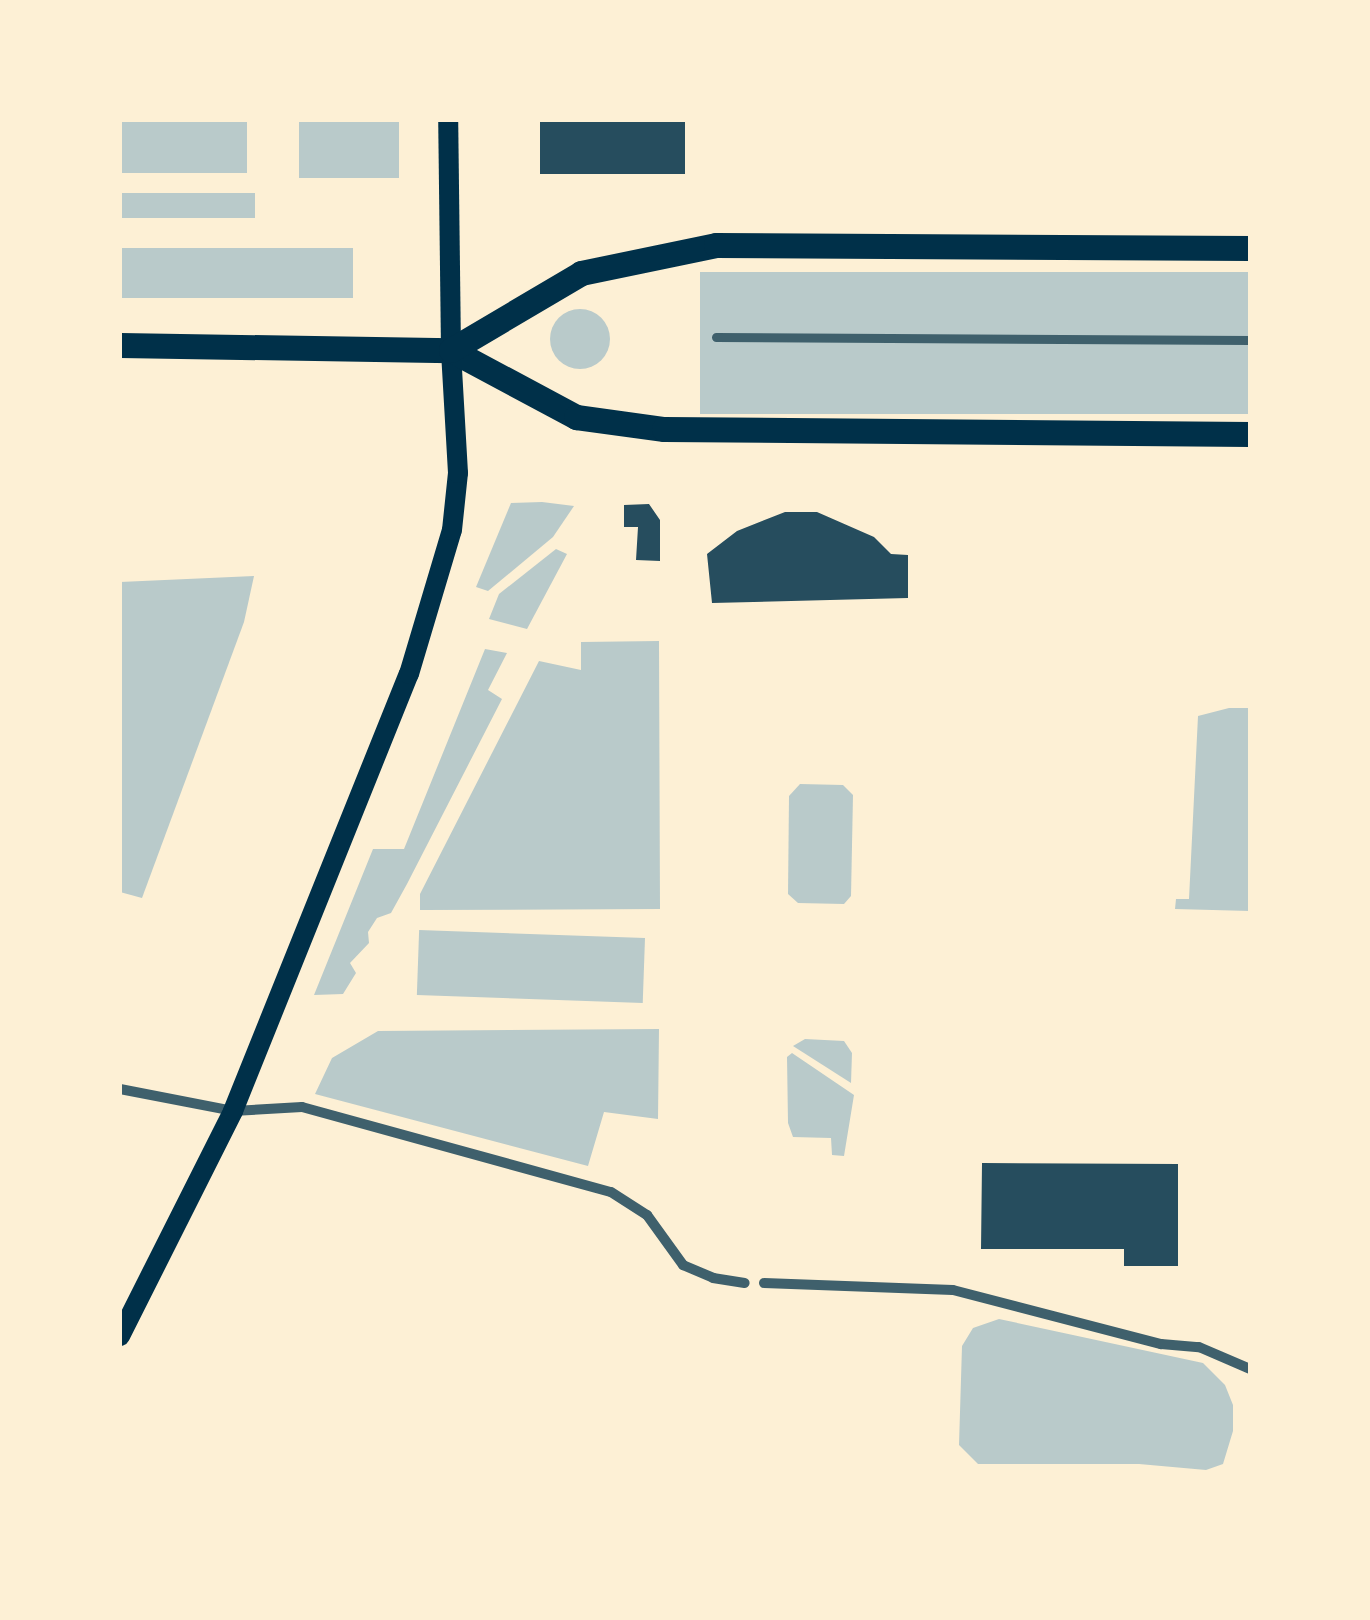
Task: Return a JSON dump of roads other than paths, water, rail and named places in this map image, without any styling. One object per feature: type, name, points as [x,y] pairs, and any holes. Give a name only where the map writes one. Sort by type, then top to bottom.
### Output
[{"type":"main road","points":[[120,1336],[232,1111],[409,674],[452,530],[458,474],[451,350],[448,120]]},
{"type":"main road","points":[[451,350],[581,273],[716,245],[1250,248]]},
{"type":"main road","points":[[120,345],[451,350],[576,417],[664,428],[1250,434]]},
{"type":"street","points":[[716,338],[1250,340]]},
{"type":"street","points":[[120,1089],[232,1111],[302,1106],[610,1192],[647,1215],[683,1265],[713,1278],[745,1282]]},
{"type":"street","points":[[764,1283],[953,1290],[1161,1344],[1200,1347],[1250,1369]]}]
